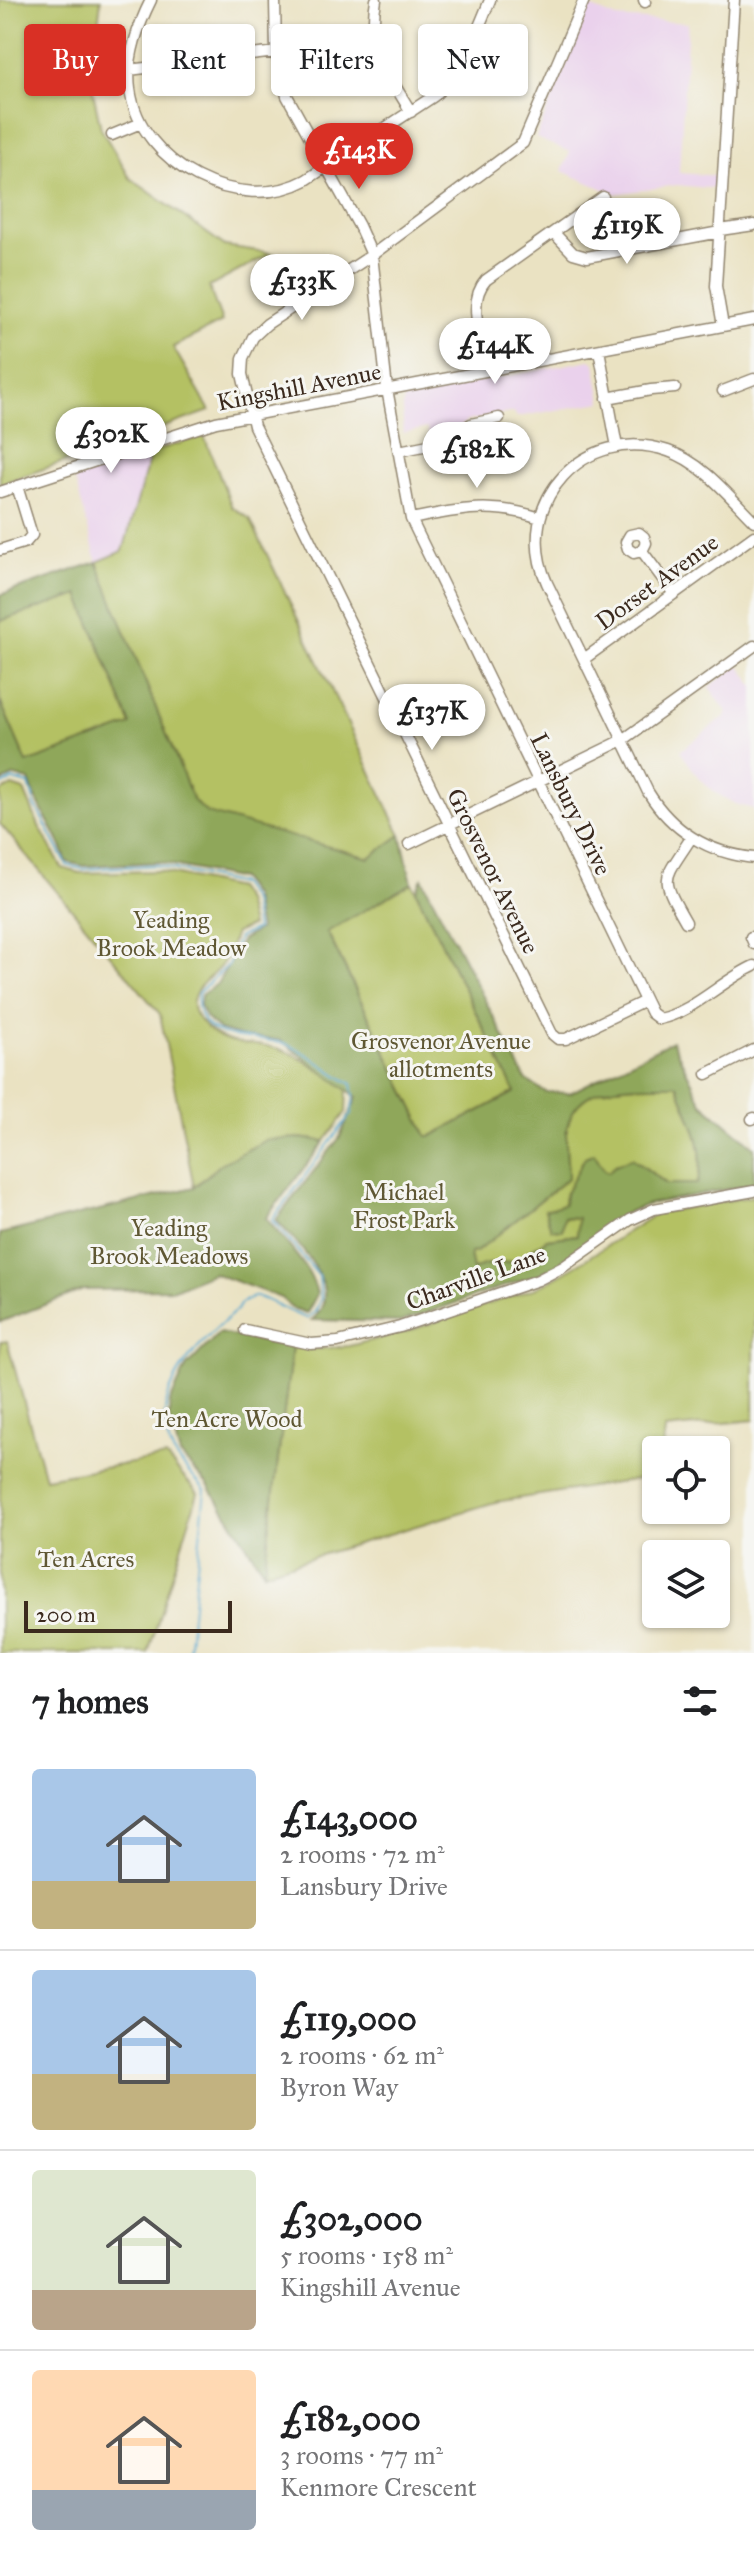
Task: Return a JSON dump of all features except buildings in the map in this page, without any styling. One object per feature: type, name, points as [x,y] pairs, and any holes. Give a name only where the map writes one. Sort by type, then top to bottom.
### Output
[{"type":"street","points":[[151,0],[140,25],[129,70],[131,96],[141,123],[157,146],[179,166],[208,181],[252,191],[279,191],[294,186],[411,112],[441,89],[456,73],[472,45],[490,0]]},
{"type":"street","name":"Lansbury Drive","points":[[275,0],[275,24]]},
{"type":"street","points":[[376,0],[373,26],[376,49],[411,112]]},
{"type":"street","name":"Grosvenor Avenue","points":[[584,0],[525,141],[372,255],[267,324],[253,337],[242,363],[250,415],[448,825],[554,1036],[566,1039],[645,1001]]},
{"type":"street","points":[[723,326],[717,291],[734,0]]},
{"type":"street","points":[[129,70],[271,53]]},
{"type":"street","name":"Lansbury Drive","points":[[287,96],[372,255],[387,389],[411,519],[645,1001]]},
{"type":"street","points":[[112,135],[141,123]]},
{"type":"street","points":[[489,370],[477,313],[479,290],[486,280],[603,197]]},
{"type":"street","points":[[554,233],[573,253],[587,257],[754,225]]},
{"type":"street","name":"Kingshill Avenue","points":[[0,492],[216,422],[754,320]]},
{"type":"street","points":[[599,350],[617,447]]},
{"type":"street","points":[[723,391],[754,379]]},
{"type":"street","points":[[607,398],[675,388]]},
{"type":"street","points":[[399,451],[448,441],[471,424],[499,418]]},
{"type":"street","points":[[754,521],[710,478],[681,456],[655,447],[617,447],[592,455],[564,475],[548,497],[540,518],[538,551],[543,575],[658,808],[691,838],[731,854],[754,858]]},
{"type":"street","points":[[0,550],[26,542],[32,535],[17,486]]},
{"type":"street","points":[[411,519],[482,507],[508,509],[540,518]]},
{"type":"street","name":"Dorset Avenue","points":[[584,659],[754,536]]},
{"type":"street","points":[[642,551],[674,594]]},
{"type":"street","points":[[409,844],[623,740],[754,646]]},
{"type":"street","points":[[686,922],[668,891],[667,879],[691,838]]},
{"type":"street","points":[[645,1001],[654,1017],[663,1019],[692,1006],[754,966]]},
{"type":"street","points":[[707,1074],[754,1050]]},
{"type":"street","name":"Charville Lane","points":[[245,1330],[311,1344],[338,1342],[400,1327],[546,1276],[630,1220],[654,1209],[754,1191]]},
{"type":"shaded area","points":[[590,7],[617,18],[688,23],[679,173],[719,176],[718,189],[677,185],[615,194],[562,171],[570,152],[536,138]]},
{"type":"shaded area","points":[[590,360],[595,363],[602,402],[517,417],[514,412],[467,421],[447,437],[430,440],[427,428],[403,433],[403,405],[410,396],[450,386],[451,383],[459,382],[461,385]]},
{"type":"shaded area","points":[[151,452],[123,552],[97,562],[74,476]]},
{"type":"shaded area","points":[[739,665],[754,686],[754,809],[735,804],[714,792],[699,778],[680,751],[726,716],[727,712],[709,687]]},
{"type":"green space","points":[[0,0],[101,0],[98,24],[24,24],[24,96],[94,96],[101,129],[130,178],[225,246],[272,253],[209,287],[222,322],[173,347],[210,411],[0,484]]},
{"type":"green space","points":[[204,436],[232,507],[250,519],[401,835],[369,858],[207,814],[196,807],[97,562],[123,551],[151,452]]},
{"type":"green space","name":"Michael Frost Park","points":[[97,562],[193,800],[207,813],[369,858],[401,835],[412,883],[327,932],[427,1136],[515,1092],[416,891],[422,878],[526,1080],[546,1092],[570,1093],[672,1041],[702,1103],[754,1147],[754,1184],[649,1204],[628,1212],[572,1255],[540,1274],[400,1322],[312,1320],[321,1308],[324,1295],[322,1281],[306,1254],[276,1220],[340,1137],[357,1097],[280,1040],[243,1037],[219,1030],[205,1017],[200,1005],[201,995],[217,984],[242,940],[259,929],[253,897],[240,879],[159,862],[84,866],[67,862],[29,780],[15,776],[0,783],[0,701],[27,763],[131,725],[79,595],[0,621],[0,595]],"holes":[[[677,1085],[699,1146],[701,1159],[697,1184],[666,1184],[632,1158],[615,1165],[609,1172],[605,1171],[594,1153],[585,1157],[565,1195],[564,1204],[545,1210],[551,1229],[562,1230],[564,1217],[578,1218],[577,1235],[547,1239],[515,1261],[483,1265],[473,1270],[470,1253],[476,1252],[568,1178],[567,1128],[573,1112],[583,1100],[611,1088]]]},
{"type":"green space","points":[[79,595],[131,725],[27,763],[0,701],[0,621]]},
{"type":"green space","name":"Yeading Brook Meadow","points":[[12,786],[24,790],[62,868],[80,873],[159,871],[236,888],[245,901],[251,926],[235,933],[223,963],[201,985],[193,1001],[196,1016],[222,1038],[291,1053],[347,1087],[346,1112],[325,1141],[298,1138],[222,1163],[194,1187],[160,1014],[0,824],[0,792]]},
{"type":"green space","name":"Grosvenor Avenue allotments","points":[[412,883],[515,1092],[428,1138],[327,931]]},
{"type":"green space","points":[[677,1085],[699,1146],[701,1159],[697,1184],[667,1184],[632,1158],[609,1172],[593,1154],[585,1157],[565,1195],[564,1217],[578,1218],[577,1235],[547,1239],[515,1261],[483,1265],[473,1271],[470,1253],[476,1252],[568,1178],[567,1128],[582,1100],[595,1092],[611,1088]]},
{"type":"green space","name":"Yeading Brook Meadows","points":[[298,1138],[325,1141],[266,1218],[303,1264],[314,1284],[317,1294],[307,1313],[292,1308],[281,1298],[213,1273],[174,1289],[83,1290],[0,1322],[0,1234],[194,1187],[222,1163],[266,1140]]},
{"type":"green space","points":[[754,1196],[754,1420],[665,1429],[664,1436],[642,1436],[642,1478],[635,1480],[495,1502],[264,1572],[292,1347],[318,1349],[349,1346],[408,1331],[536,1288],[657,1213]]},
{"type":"green space","name":"Ten Acre Wood","points":[[219,1333],[292,1347],[264,1572],[208,1485],[180,1455],[169,1418],[170,1402],[186,1367]]},
{"type":"green space","name":"Ten Acres","points":[[7,1341],[45,1478],[166,1457],[198,1493],[148,1653],[0,1653],[0,1342]]},
{"type":"waterway","points":[[0,786],[13,780],[29,784],[35,805],[67,865],[83,869],[156,865],[240,884],[252,901],[256,929],[238,938],[228,965],[198,993],[199,1010],[205,1022],[226,1035],[291,1046],[352,1084],[351,1114],[272,1220],[319,1276],[321,1298],[315,1312],[307,1318],[256,1296],[241,1303],[181,1369],[166,1406],[165,1426],[170,1446],[181,1464],[205,1490],[188,1653]]}]
